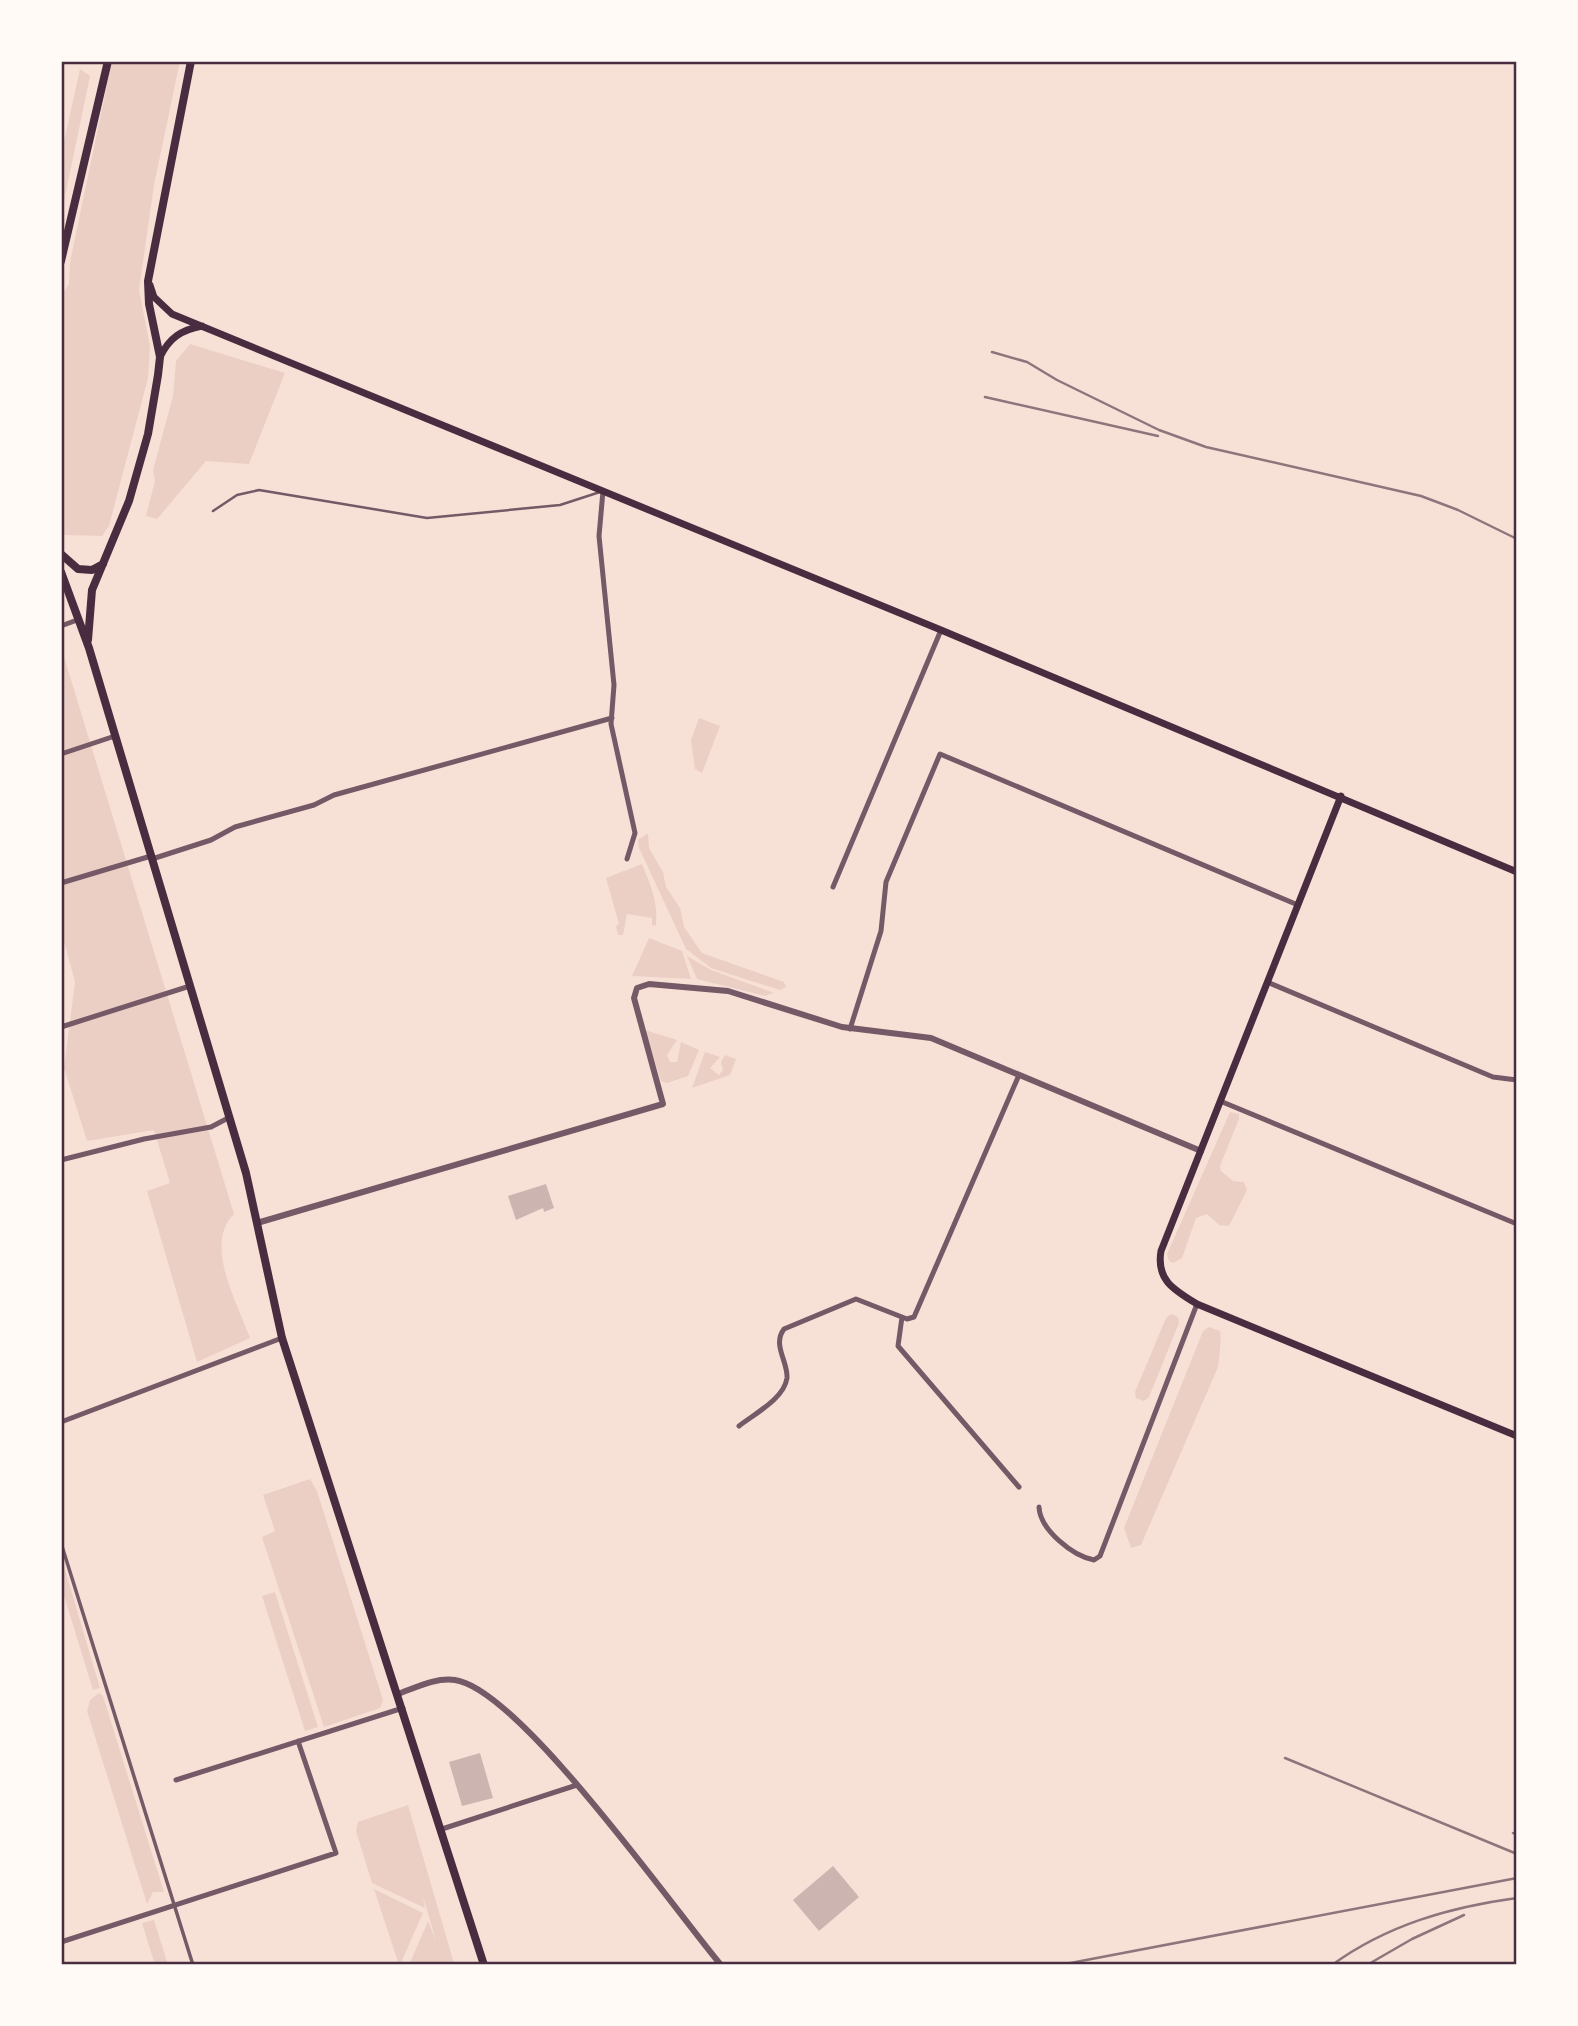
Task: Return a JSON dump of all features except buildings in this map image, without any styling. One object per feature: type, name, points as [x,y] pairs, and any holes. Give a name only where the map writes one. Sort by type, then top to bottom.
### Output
[{"type":"main road","points":[[61,261],[108,61]]},
{"type":"main road","points":[[88,647],[88,603],[129,500],[148,435],[160,357],[149,304],[148,281],[191,61]]},
{"type":"main road","points":[[148,281],[163,307],[172,314],[941,630],[1517,872]]},
{"type":"main road","points":[[160,357],[174,337],[187,329],[202,326]]},
{"type":"main road","points":[[61,554],[78,569],[92,570],[103,564]]},
{"type":"main road","points":[[61,572],[76,621],[88,647],[230,1117],[282,1338],[484,1965]]},
{"type":"main road","points":[[1341,796],[1158,1264],[1163,1278],[1173,1290],[1197,1304],[1517,1436]]},
{"type":"street","points":[[603,491],[599,536],[612,647],[612,718],[635,833],[627,859]]},
{"type":"street","points":[[61,626],[76,621]]},
{"type":"street","points":[[833,887],[941,630]]},
{"type":"street","points":[[61,883],[211,840],[234,827],[314,805],[334,795],[612,718]]},
{"type":"street","points":[[61,754],[115,736]]},
{"type":"street","points":[[850,1029],[881,931],[886,882],[940,754],[1298,905]]},
{"type":"street","points":[[1267,982],[1493,1077],[1517,1080]]},
{"type":"street","points":[[257,1223],[663,1104],[634,998],[637,988],[649,984],[696,986],[736,994],[850,1029],[931,1038],[1201,1151]]},
{"type":"street","points":[[61,1027],[190,986]]},
{"type":"street","points":[[739,1426],[778,1396],[787,1379],[779,1342],[784,1329],[856,1299],[902,1317],[914,1317],[1019,1075]]},
{"type":"street","points":[[1220,1101],[1517,1224]]},
{"type":"street","points":[[61,1160],[144,1139],[211,1127],[230,1117]]},
{"type":"street","points":[[1039,1507],[1041,1519],[1052,1534],[1079,1554],[1094,1560],[1103,1550],[1197,1304]]},
{"type":"street","points":[[902,1317],[898,1346],[1019,1487]]},
{"type":"street","points":[[61,1422],[282,1338]]},
{"type":"street","points":[[61,1543],[192,1965]]},
{"type":"street","points":[[398,1694],[441,1680],[453,1679],[475,1686],[514,1717],[577,1785],[721,1965]]},
{"type":"street","points":[[176,1780],[403,1708]]},
{"type":"street","points":[[61,1942],[336,1853],[298,1741]]},
{"type":"street","points":[[442,1829],[577,1785]]},
{"type":"lane","points":[[213,511],[237,495],[259,490],[427,517],[560,505],[603,491]]},
{"type":"shaded area","points":[[112,61],[180,61],[154,185],[139,290],[150,346],[148,378],[109,526],[102,536],[64,535],[61,526],[61,296],[69,284],[70,262]]},
{"type":"shaded area","points":[[80,69],[90,76],[61,216],[61,155]]},
{"type":"shaded area","points":[[190,344],[285,373],[249,464],[206,461],[157,519],[146,516],[155,481],[153,470],[173,396],[176,361]]},
{"type":"shaded area","points":[[61,647],[234,1214],[225,1227],[222,1257],[231,1292],[250,1338],[197,1362],[147,1191],[170,1183],[154,1130],[87,1141],[64,1068],[75,982],[61,931]]},
{"type":"shaded area","points":[[699,718],[720,726],[702,773],[695,769],[691,740]]},
{"type":"shaded area","points":[[648,833],[649,848],[663,872],[666,887],[680,908],[684,927],[702,953],[784,982],[786,987],[780,990],[711,968],[686,949],[639,848],[638,840]]},
{"type":"shaded area","points":[[642,864],[655,901],[656,925],[652,926],[652,918],[627,914],[623,935],[618,935],[616,926],[619,924],[606,878]]},
{"type":"shaded area","points":[[649,938],[682,951],[691,979],[632,976]]},
{"type":"shaded area","points":[[687,956],[711,970],[774,993],[765,996],[697,979]]},
{"type":"shaded area","points":[[645,1030],[677,1040],[667,1055],[670,1062],[677,1062],[681,1042],[699,1050],[688,1076],[667,1083],[661,1081]]},
{"type":"shaded area","points":[[705,1052],[720,1057],[710,1068],[719,1075],[723,1070],[721,1062],[725,1055],[736,1059],[730,1075],[692,1088]]},
{"type":"shaded area","points":[[1230,1112],[1239,1114],[1239,1119],[1220,1166],[1221,1171],[1233,1181],[1244,1182],[1247,1190],[1229,1226],[1219,1225],[1207,1214],[1196,1218],[1182,1258],[1173,1263],[1169,1261],[1167,1254]]},
{"type":"shaded area","points":[[1171,1314],[1178,1317],[1179,1323],[1149,1397],[1144,1401],[1136,1398],[1135,1392],[1166,1318]]},
{"type":"shaded area","points":[[1209,1327],[1220,1331],[1218,1367],[1141,1545],[1131,1548],[1124,1528],[1203,1331]]},
{"type":"shaded area","points":[[310,1479],[317,1491],[383,1700],[380,1708],[324,1727],[262,1537],[275,1531],[263,1495]]},
{"type":"shaded area","points":[[61,1556],[100,1688],[93,1690],[61,1586]]},
{"type":"shaded area","points":[[275,1592],[318,1727],[305,1731],[262,1596]]},
{"type":"shaded area","points":[[99,1693],[103,1696],[164,1892],[153,1892],[147,1904],[87,1711],[90,1700]]},
{"type":"shaded area","points":[[408,1805],[456,1965],[409,1965],[428,1921],[436,1941],[423,1896],[425,1908],[372,1883],[356,1831],[358,1822]]},
{"type":"shaded area","points":[[374,1889],[423,1913],[400,1965],[399,1965]]},
{"type":"shaded area","points":[[154,1920],[168,1965],[155,1965],[142,1923]]},
{"type":"railway","points":[[992,352],[1027,362],[1057,380],[1159,430],[1206,447],[1421,496],[1458,510],[1517,539]]},
{"type":"railway","points":[[985,397],[1158,436]]},
{"type":"railway","points":[[1285,1758],[1517,1854]]},
{"type":"railway","points":[[1513,1833],[1517,1835]]},
{"type":"railway","points":[[1060,1965],[1517,1878]]},
{"type":"railway","points":[[1332,1965],[1375,1939],[1420,1920],[1517,1898]]},
{"type":"railway","points":[[1367,1965],[1412,1939],[1464,1915]]}]
